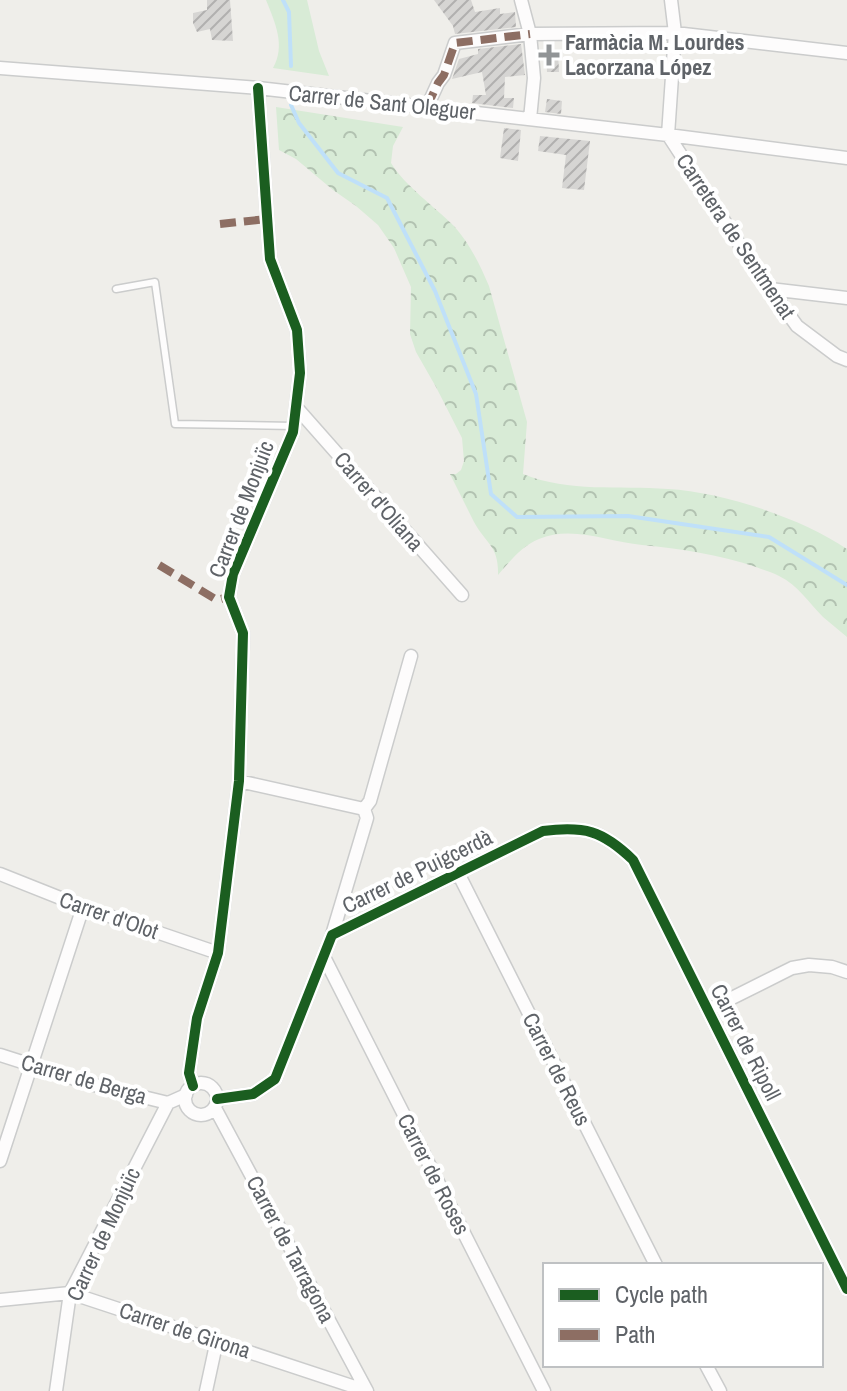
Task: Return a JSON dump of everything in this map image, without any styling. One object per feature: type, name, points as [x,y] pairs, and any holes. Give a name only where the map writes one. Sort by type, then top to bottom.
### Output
[{"type":"street","points":[[521,0],[530,34],[534,78],[530,119]]},
{"type":"street","points":[[668,135],[675,33],[671,0]]},
{"type":"street","points":[[427,107],[444,75],[455,43],[530,34],[675,33],[847,53]]},
{"type":"street","name":"Carrer de Sant Oleguer","points":[[0,68],[258,88],[847,158]]},
{"type":"street","name":"Carrer de Monjuïc","points":[[189,1091],[197,1018],[218,953],[239,781],[243,633],[229,597],[233,574],[293,432],[300,373],[297,330],[270,259],[258,88]]},
{"type":"street","name":"Carretera de Sentmenat","points":[[668,135],[797,326],[847,360]]},
{"type":"street","points":[[770,289],[847,298]]},
{"type":"street","name":"Carrer d'Oliana","points":[[296,407],[462,595]]},
{"type":"street","points":[[364,809],[370,801],[411,656]]},
{"type":"street","points":[[239,781],[364,809]]},
{"type":"street","points":[[332,935],[367,818],[364,809]]},
{"type":"street","name":"Carrer de Puigcerdà","points":[[216,1103],[253,1094],[275,1079],[332,935],[543,831],[571,828],[590,831]]},
{"type":"street","name":"Carrer de Ripoll","points":[[590,831],[615,842],[633,860],[847,1289]]},
{"type":"street","name":"Carrer de Reus","points":[[458,873],[655,1263]]},
{"type":"street","name":"Carrer d'Olot","points":[[0,874],[83,907],[218,953]]},
{"type":"street","points":[[0,1161],[83,907]]},
{"type":"street","name":"Carrer de Roses","points":[[324,957],[544,1391]]},
{"type":"street","points":[[708,1010],[792,968],[809,965],[847,972]]},
{"type":"street","name":"Carrer de Berga","points":[[0,1055],[94,1085],[168,1103]]},
{"type":"street","points":[[168,1103],[197,1084],[213,1089],[216,1103],[208,1113],[198,1114],[189,1108],[189,1091]]},
{"type":"street","name":"Carrer de Monjuïc","points":[[56,1391],[70,1293],[168,1103]]},
{"type":"street","name":"Carrer de Tarragona","points":[[216,1103],[367,1391]]},
{"type":"street","name":"Carrer de Girona","points":[[0,1300],[70,1293],[367,1391]]},
{"type":"street","points":[[206,1391],[217,1340]]},
{"type":"street","points":[[707,1367],[720,1391]]},
{"type":"lane","points":[[116,289],[155,282],[175,424],[294,426]]},
{"type":"green space","points":[[266,0],[307,0],[319,51],[329,76],[273,68],[279,42]]},
{"type":"green space","points":[[276,107],[403,127],[393,146],[391,163],[412,188],[460,233],[489,286],[527,422],[523,474],[576,486],[668,489],[712,495],[761,508],[808,527],[847,549],[847,637],[786,580],[742,562],[699,553],[577,534],[552,535],[527,546],[498,575],[494,551],[474,522],[450,474],[461,470],[464,461],[462,438],[416,352],[410,334],[411,287],[394,248],[378,225],[356,206],[296,159],[279,150]]},
{"type":"building","points":[[207,0],[230,0],[233,41],[212,40],[210,29],[197,32],[193,13],[207,10]]},
{"type":"building","points":[[434,0],[471,0],[475,12],[500,8],[500,14],[515,12],[516,27],[455,34],[453,26]]},
{"type":"building","points":[[521,44],[525,75],[505,77],[504,98],[514,98],[513,108],[472,103],[473,95],[486,95],[482,72],[452,79],[459,59],[478,54],[478,49]]},
{"type":"building","points":[[558,51],[559,72],[547,72],[546,52]]},
{"type":"building","points":[[547,99],[562,101],[561,114],[545,112]]},
{"type":"building","points":[[504,128],[521,130],[518,161],[500,158]]},
{"type":"building","points":[[540,136],[590,141],[584,190],[562,188],[566,155],[538,151]]},
{"type":"waterway","points":[[283,0],[289,12],[291,66]]},
{"type":"waterway","points":[[291,105],[299,123],[338,173],[387,198],[435,291],[476,394],[491,494],[517,517],[628,516],[769,537],[847,585]]},
{"type":"marked path","points":[[427,107],[444,75],[455,43],[530,34]]},
{"type":"marked path","points":[[220,224],[267,219]]},
{"type":"marked path","points":[[159,565],[217,600],[229,597]]},
{"type":"cycle path","points":[[193,1086],[189,1073],[197,1018],[218,953],[239,781],[243,633],[229,597],[233,574],[293,432],[300,373],[297,330],[270,259],[258,88]]},
{"type":"cycle path","points":[[217,1099],[253,1094],[275,1079],[332,935],[543,831],[570,829],[592,832],[612,842],[633,860],[847,1289]]},
{"type":"place","name":"Farmàcia M. Lourdes Lacorzana López","points":[[549,55]]}]
